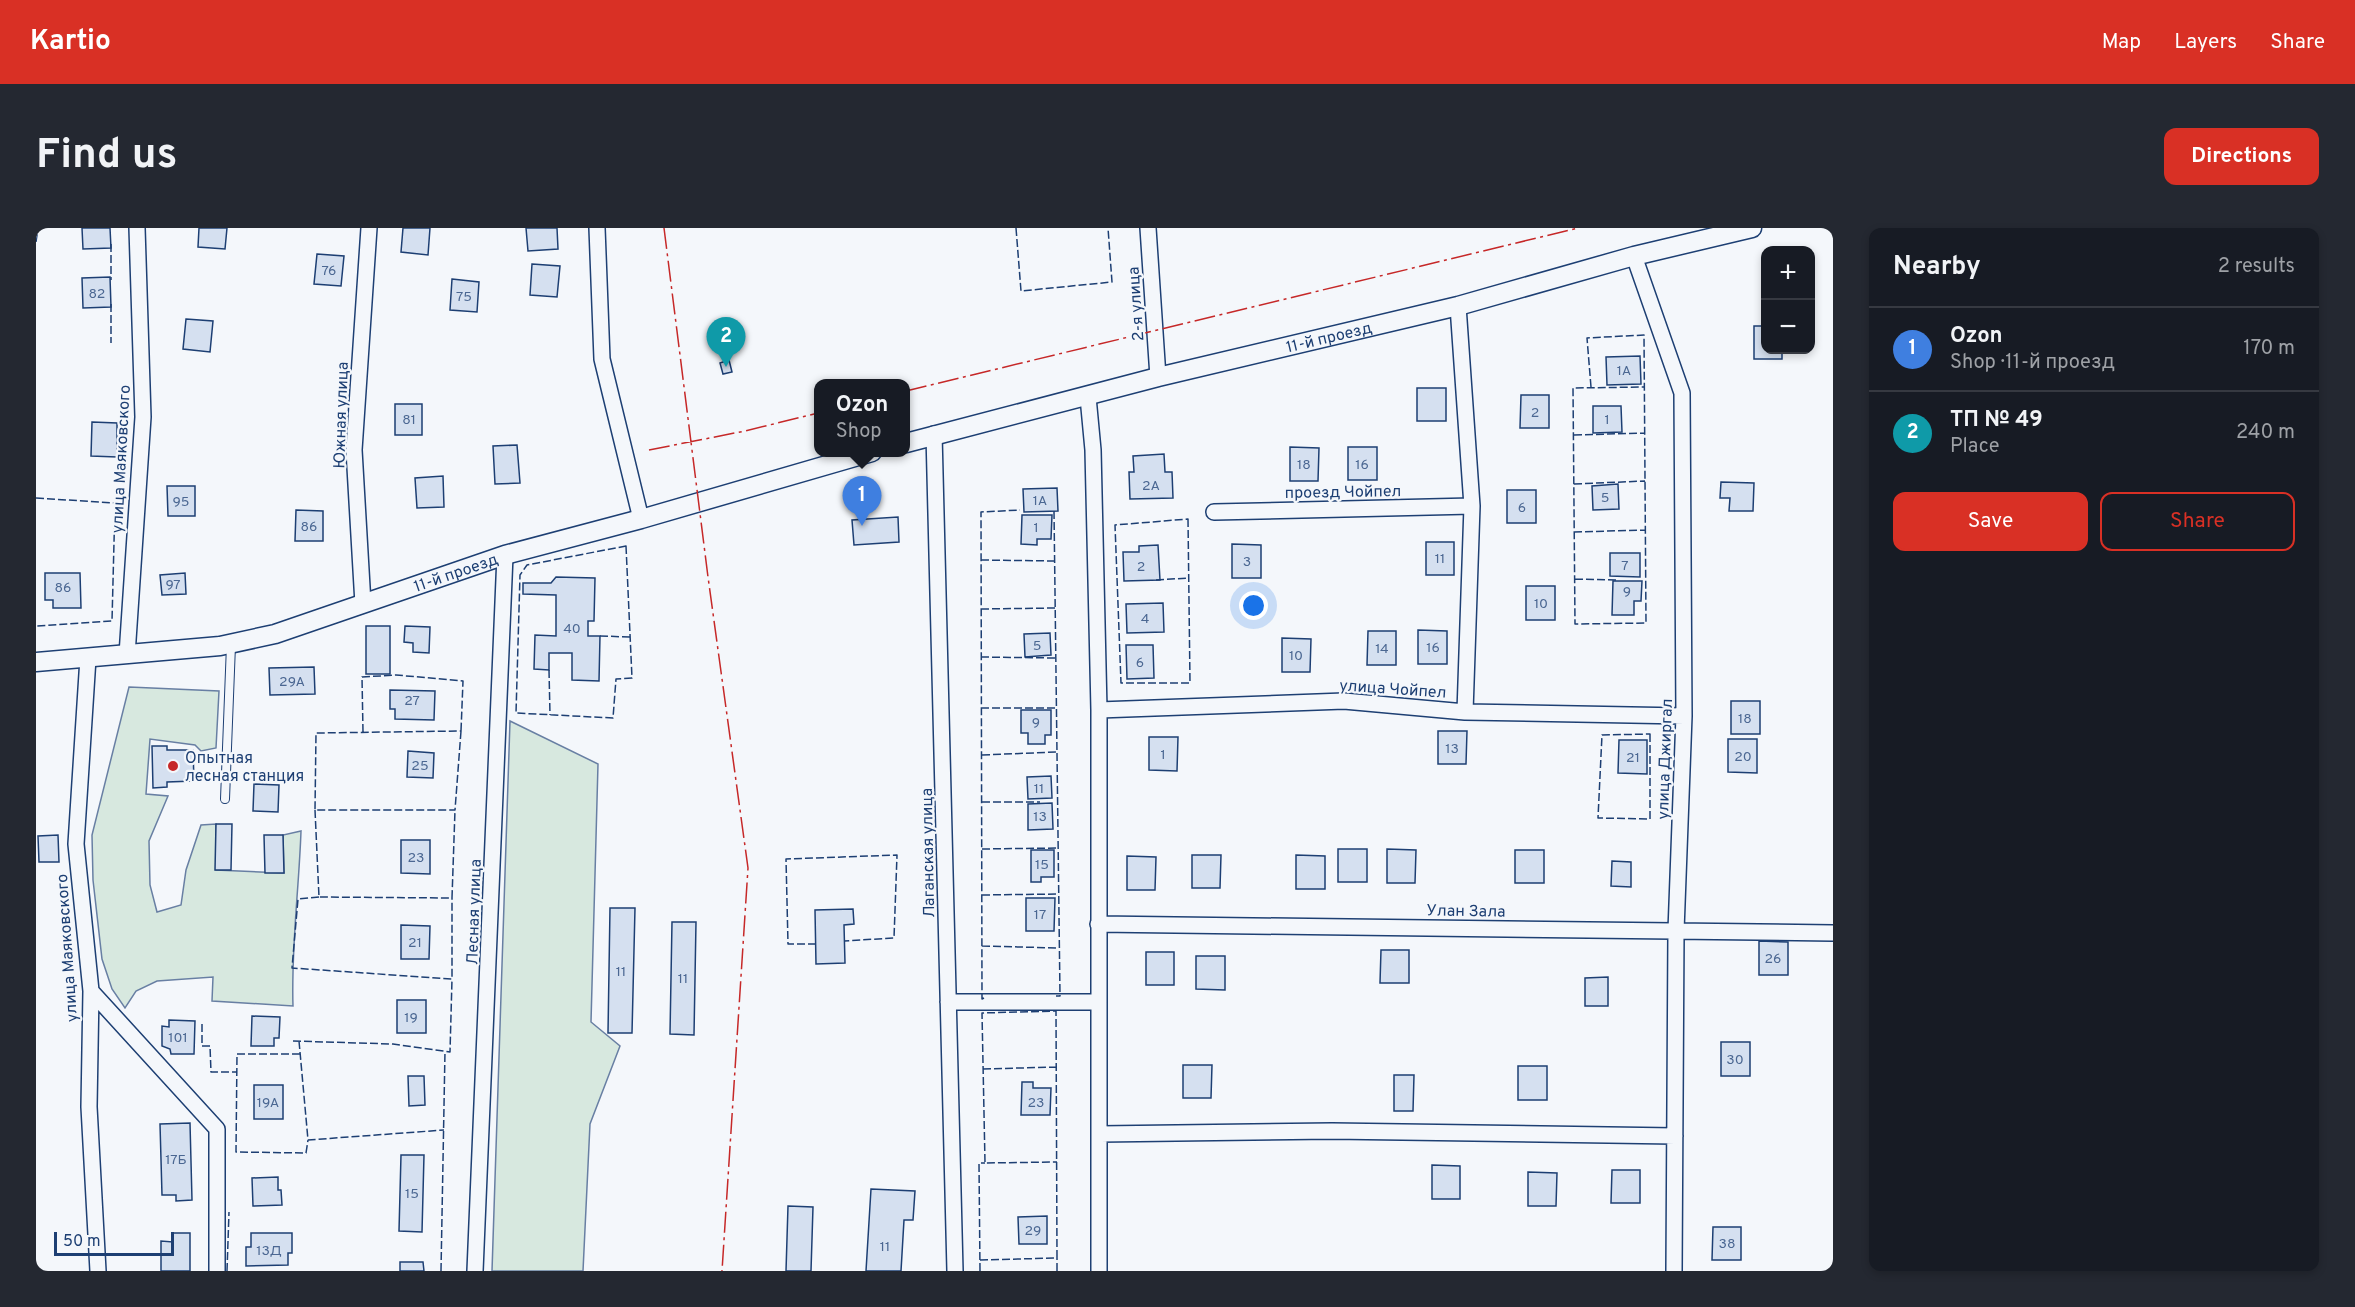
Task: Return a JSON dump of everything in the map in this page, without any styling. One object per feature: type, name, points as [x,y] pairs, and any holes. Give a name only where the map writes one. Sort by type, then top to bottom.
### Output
[{"type":"street","name":"улица Маяковского","points":[[127,655],[143,417],[137,228]]},
{"type":"street","name":"Южная улица","points":[[363,604],[354,450],[369,228]]},
{"type":"street","points":[[597,228],[602,359],[641,519]]},
{"type":"street","name":"2-я улица","points":[[1148,228],[1158,377]]},
{"type":"street","name":"11-й проезд","points":[[910,442],[1158,377],[1458,306],[1634,256],[1752,228]]},
{"type":"street","name":"улица Джиргал","points":[[1634,256],[1682,393],[1684,716],[1676,931],[1674,1271]]},
{"type":"street","points":[[1458,306],[1472,506],[1465,712]]},
{"type":"street","points":[[1088,397],[1093,450],[1099,710],[1099,1271]]},
{"type":"street","name":"Лаганская улица","points":[[934,434],[955,1271]]},
{"type":"street","name":"11-й проезд","points":[[36,662],[231,644],[275,634],[505,555],[858,457]]},
{"type":"street","name":"проезд Чойпел","points":[[1214,512],[1472,506]]},
{"type":"street","name":"Лесная улица","points":[[476,1271],[505,555]]},
{"type":"street","name":"улица Маяковского","points":[[88,658],[76,844],[91,991],[89,1107],[98,1271]]},
{"type":"street","name":"улица Чойпел","points":[[1099,710],[1344,701],[1465,712],[1684,716]]},
{"type":"street","name":"Улан Зала","points":[[1098,924],[1833,933]]},
{"type":"street","points":[[91,991],[217,1129],[217,1271]]},
{"type":"street","points":[[948,1002],[1099,1002]]},
{"type":"street","points":[[1100,1134],[1332,1131],[1675,1136]]},
{"type":"lane","points":[[225,799],[231,644]]},
{"type":"shaded area","points":[[129,687],[219,691],[216,748],[201,751],[195,745],[150,739],[146,794],[168,796],[149,841],[150,885],[157,912],[181,905],[186,870],[201,825],[216,824],[216,870],[284,873],[283,835],[301,831],[294,940],[293,1006],[212,1001],[213,977],[157,981],[136,991],[125,1008],[112,989],[102,959],[93,880],[92,835]]},
{"type":"shaded area","points":[[510,721],[598,764],[591,1022],[620,1046],[590,1124],[583,1271],[492,1271]]},
{"type":"building","points":[[82,228],[110,228],[111,248],[83,249]]},
{"type":"building","points":[[199,228],[227,228],[225,249],[198,247]]},
{"type":"building","points":[[403,228],[430,228],[428,255],[401,252]]},
{"type":"building","points":[[526,228],[557,228],[558,249],[528,251]]},
{"type":"building","points":[[317,254],[344,256],[341,286],[314,284]]},
{"type":"building","points":[[532,264],[560,266],[557,297],[530,295]]},
{"type":"building","points":[[110,277],[111,307],[83,308],[82,278]]},
{"type":"building","points":[[452,279],[479,282],[477,312],[450,310]]},
{"type":"building","points":[[186,319],[213,321],[210,352],[183,349]]},
{"type":"building","points":[[1754,326],[1761,326],[1761,354],[1782,354],[1782,359],[1754,359]]},
{"type":"building","points":[[1640,356],[1641,384],[1607,385],[1606,357]]},
{"type":"building","points":[[729,360],[732,372],[723,374],[720,363]]},
{"type":"building","points":[[1417,388],[1446,388],[1446,421],[1417,421]]},
{"type":"building","points":[[1521,395],[1549,395],[1549,428],[1520,428]]},
{"type":"building","points":[[395,404],[422,404],[422,435],[395,435]]},
{"type":"building","points":[[1593,406],[1621,406],[1622,432],[1593,433]]},
{"type":"building","points":[[92,422],[117,423],[117,457],[91,456]]},
{"type":"building","points":[[517,445],[520,483],[495,484],[493,446]]},
{"type":"building","points":[[1290,447],[1319,448],[1318,481],[1290,481]]},
{"type":"building","points":[[1348,447],[1377,447],[1377,480],[1348,480]]},
{"type":"building","points":[[1164,454],[1165,472],[1172,472],[1173,498],[1130,499],[1129,472],[1134,472],[1133,456]]},
{"type":"building","points":[[443,476],[444,507],[417,508],[415,478]]},
{"type":"building","points":[[1721,482],[1754,483],[1753,511],[1729,511],[1730,498],[1720,498]]},
{"type":"building","points":[[1618,484],[1619,509],[1593,510],[1592,486]]},
{"type":"building","points":[[167,486],[195,486],[195,516],[168,516]]},
{"type":"building","points":[[1057,488],[1058,511],[1024,512],[1023,489]]},
{"type":"building","points":[[1507,490],[1536,490],[1536,523],[1507,523]]},
{"type":"building","points":[[296,510],[323,511],[323,541],[295,541]]},
{"type":"building","points":[[1022,515],[1052,515],[1051,539],[1037,539],[1037,545],[1021,544]]},
{"type":"building","points":[[898,517],[899,542],[854,545],[852,520]]},
{"type":"building","points":[[1426,542],[1454,542],[1454,575],[1426,575]]},
{"type":"building","points":[[1232,544],[1261,545],[1261,578],[1232,578]]},
{"type":"building","points":[[1158,545],[1160,580],[1124,581],[1123,552],[1139,552],[1139,546]]},
{"type":"building","points":[[1610,553],[1640,553],[1640,577],[1610,576]]},
{"type":"building","points":[[45,573],[80,573],[81,608],[53,608],[53,600],[45,600]]},
{"type":"building","points":[[185,573],[186,594],[162,595],[160,575]]},
{"type":"building","points":[[556,577],[595,578],[594,621],[588,621],[588,636],[600,636],[599,681],[572,680],[572,653],[549,653],[549,670],[534,669],[535,635],[556,636],[556,595],[523,594],[523,583],[551,583]]},
{"type":"building","points":[[1613,581],[1642,581],[1641,601],[1634,601],[1634,615],[1612,615]]},
{"type":"building","points":[[1526,586],[1555,586],[1555,620],[1526,620]]},
{"type":"building","points":[[1163,603],[1164,632],[1127,633],[1126,604]]},
{"type":"building","points":[[366,626],[390,626],[390,674],[366,674]]},
{"type":"building","points":[[405,626],[430,627],[429,653],[413,652],[413,643],[404,642]]},
{"type":"building","points":[[1418,630],[1447,631],[1447,664],[1418,664]]},
{"type":"building","points":[[1368,631],[1396,631],[1396,665],[1367,665]]},
{"type":"building","points":[[1050,633],[1051,655],[1025,657],[1024,634]]},
{"type":"building","points":[[1282,638],[1311,639],[1310,672],[1282,672]]},
{"type":"building","points":[[1126,645],[1153,645],[1154,678],[1127,679]]},
{"type":"building","points":[[314,667],[315,694],[270,695],[269,668]]},
{"type":"building","points":[[390,690],[435,691],[434,720],[395,719],[395,709],[390,709]]},
{"type":"building","points":[[1731,701],[1760,701],[1760,734],[1731,734]]},
{"type":"building","points":[[1021,710],[1051,710],[1051,735],[1045,735],[1045,744],[1028,744],[1028,733],[1021,733]]},
{"type":"building","points":[[1438,731],[1467,731],[1466,764],[1438,764]]},
{"type":"building","points":[[1149,737],[1178,737],[1177,771],[1149,770]]},
{"type":"building","points":[[1728,739],[1757,739],[1757,773],[1728,772]]},
{"type":"building","points":[[1619,740],[1647,740],[1647,774],[1618,773]]},
{"type":"building","name":"Опытная лесная станция","points":[[152,746],[167,746],[167,750],[193,750],[194,781],[167,782],[167,787],[153,788]]},
{"type":"building","points":[[408,751],[434,753],[433,778],[407,777]]},
{"type":"building","points":[[1051,776],[1052,798],[1028,799],[1027,777]]},
{"type":"building","points":[[254,784],[279,785],[278,812],[253,811]]},
{"type":"building","points":[[1052,803],[1053,829],[1028,830],[1028,804]]},
{"type":"building","points":[[216,824],[232,824],[231,870],[215,870]]},
{"type":"building","points":[[58,835],[59,862],[39,862],[38,836]]},
{"type":"building","points":[[264,835],[283,835],[284,873],[265,873]]},
{"type":"building","points":[[401,840],[430,840],[430,874],[401,873]]},
{"type":"building","points":[[1338,849],[1367,849],[1367,882],[1338,882]]},
{"type":"building","points":[[1387,849],[1416,850],[1415,883],[1387,883]]},
{"type":"building","points":[[1031,850],[1054,850],[1054,877],[1041,877],[1041,882],[1031,882]]},
{"type":"building","points":[[1515,850],[1544,850],[1544,883],[1515,883]]},
{"type":"building","points":[[1192,855],[1221,855],[1220,888],[1192,888]]},
{"type":"building","points":[[1296,855],[1325,856],[1325,889],[1296,889]]},
{"type":"building","points":[[1127,856],[1156,857],[1155,890],[1127,890]]},
{"type":"building","points":[[1612,861],[1631,862],[1631,887],[1611,886]]},
{"type":"building","points":[[1026,898],[1055,898],[1054,931],[1026,931]]},
{"type":"building","points":[[610,908],[635,908],[632,1033],[608,1033]]},
{"type":"building","points":[[853,909],[854,924],[844,925],[845,963],[816,964],[815,910]]},
{"type":"building","points":[[672,922],[696,922],[694,1035],[670,1034]]},
{"type":"building","points":[[401,925],[430,926],[429,959],[401,959]]},
{"type":"building","points":[[1759,941],[1788,942],[1788,975],[1759,975]]},
{"type":"building","points":[[1381,950],[1409,950],[1409,983],[1380,983]]},
{"type":"building","points":[[1146,952],[1174,952],[1174,985],[1146,985]]},
{"type":"building","points":[[1196,956],[1225,956],[1225,990],[1196,989]]},
{"type":"building","points":[[1608,977],[1608,1006],[1585,1006],[1585,978]]},
{"type":"building","points":[[397,1000],[426,1000],[426,1033],[397,1033]]},
{"type":"building","points":[[252,1016],[280,1017],[279,1038],[274,1038],[274,1046],[251,1046]]},
{"type":"building","points":[[169,1020],[195,1021],[194,1054],[171,1054],[170,1049],[162,1046],[162,1026],[169,1027]]},
{"type":"building","points":[[1721,1042],[1750,1042],[1750,1076],[1721,1076]]},
{"type":"building","points":[[1183,1065],[1212,1065],[1211,1098],[1183,1098]]},
{"type":"building","points":[[1518,1066],[1547,1066],[1547,1100],[1518,1100]]},
{"type":"building","points":[[1394,1075],[1414,1075],[1413,1111],[1394,1111]]},
{"type":"building","points":[[408,1076],[424,1076],[425,1105],[409,1106]]},
{"type":"building","points":[[1022,1082],[1033,1082],[1033,1088],[1051,1088],[1050,1115],[1021,1115]]},
{"type":"building","points":[[254,1085],[283,1085],[283,1119],[254,1119]]},
{"type":"building","points":[[190,1123],[192,1200],[176,1201],[176,1195],[162,1195],[160,1124]]},
{"type":"building","points":[[401,1155],[424,1155],[422,1232],[399,1231]]},
{"type":"building","points":[[1432,1165],[1460,1166],[1460,1199],[1432,1199]]},
{"type":"building","points":[[1612,1170],[1640,1170],[1640,1203],[1611,1203]]},
{"type":"building","points":[[1528,1172],[1557,1173],[1556,1206],[1528,1206]]},
{"type":"building","points":[[278,1177],[278,1190],[281,1190],[282,1205],[253,1206],[252,1178]]},
{"type":"building","points":[[871,1189],[915,1191],[913,1220],[904,1220],[901,1271],[866,1271]]},
{"type":"building","points":[[788,1206],[813,1207],[811,1271],[786,1271]]},
{"type":"building","points":[[1047,1216],[1047,1244],[1019,1244],[1018,1217]]},
{"type":"building","points":[[1713,1227],[1741,1227],[1741,1260],[1712,1260]]},
{"type":"building","points":[[173,1233],[190,1233],[190,1271],[161,1271],[161,1241],[173,1242]]},
{"type":"building","points":[[251,1233],[292,1233],[292,1253],[288,1253],[288,1265],[246,1266],[246,1247],[251,1247]]},
{"type":"building","points":[[400,1262],[423,1262],[424,1271],[400,1271]]},
{"type":"fence","points":[[36,242],[38,228]]},
{"type":"fence","points":[[1016,228],[1021,291],[1112,282],[1108,228]]},
{"type":"fence","points":[[111,244],[111,280]]},
{"type":"fence","points":[[111,304],[111,343]]},
{"type":"fence","points":[[1591,387],[1587,338],[1644,335],[1646,623],[1575,624],[1573,388],[1645,387]]},
{"type":"fence","points":[[1574,435],[1645,433]]},
{"type":"fence","points":[[1574,484],[1645,481]]},
{"type":"fence","points":[[36,498],[115,503],[112,621],[36,626]]},
{"type":"fence","points":[[984,998],[982,999],[981,512],[1020,510]]},
{"type":"fence","points":[[1054,511],[1060,996],[1056,996]]},
{"type":"fence","points":[[1188,519],[1190,683],[1121,683],[1115,525],[1188,519]]},
{"type":"fence","points":[[1574,532],[1646,530]]},
{"type":"fence","points":[[626,546],[632,678],[616,679],[613,718],[516,713],[520,575],[527,565],[626,546]]},
{"type":"fence","points":[[981,560],[1055,561]]},
{"type":"fence","points":[[1156,580],[1189,578]]},
{"type":"fence","points":[[1575,579],[1616,580]]},
{"type":"fence","points":[[981,609],[1055,608]]},
{"type":"fence","points":[[600,636],[630,637]]},
{"type":"fence","points":[[981,657],[1056,658]]},
{"type":"fence","points":[[549,670],[550,715]]},
{"type":"fence","points":[[363,732],[362,677],[396,675],[463,681],[461,731]]},
{"type":"fence","points":[[981,708],[1057,708]]},
{"type":"fence","points":[[461,731],[455,810],[315,810],[316,733],[461,731]]},
{"type":"fence","points":[[1650,734],[1650,819],[1598,818],[1602,735],[1650,734]]},
{"type":"fence","points":[[982,755],[1057,752]]},
{"type":"fence","points":[[982,802],[1040,802]]},
{"type":"fence","points":[[315,810],[319,897],[452,898],[455,810]]},
{"type":"fence","points":[[982,849],[1058,848]]},
{"type":"fence","points":[[816,944],[788,944],[786,859],[897,855],[894,938],[844,941]]},
{"type":"fence","points":[[982,895],[1059,894]]},
{"type":"fence","points":[[319,897],[298,899],[292,968],[452,979],[452,898]]},
{"type":"fence","points":[[982,946],[1059,948]]},
{"type":"fence","points":[[293,1041],[393,1044],[450,1052],[452,979]]},
{"type":"fence","points":[[980,1260],[1057,1258],[1056,1011],[982,1013],[985,1163],[1057,1162]]},
{"type":"fence","points":[[202,1024],[202,1046],[210,1046],[211,1072],[237,1072]]},
{"type":"fence","points":[[299,1041],[308,1140],[444,1130]]},
{"type":"fence","points":[[441,1271],[445,1051]]},
{"type":"fence","points":[[300,1054],[237,1054],[236,1152],[306,1153],[308,1140]]},
{"type":"fence","points":[[983,1069],[1056,1067]]},
{"type":"fence","points":[[980,1271],[979,1163],[985,1163]]},
{"type":"fence","points":[[227,1271],[229,1212]]},
{"type":"fence","points":[[1057,1258],[1057,1271]]},
{"type":"power","points":[[664,228],[748,868],[722,1271]]},
{"type":"power","points":[[910,390],[1578,228]]},
{"type":"power","points":[[649,450],[745,431],[814,414]]},
{"type":"place","name":"ТП № 49","points":[[726,367]]},
{"type":"place","name":"Ozon","points":[[862,526]]},
{"type":"place","name":"Опытная лесная станция","points":[[173,766]]}]
